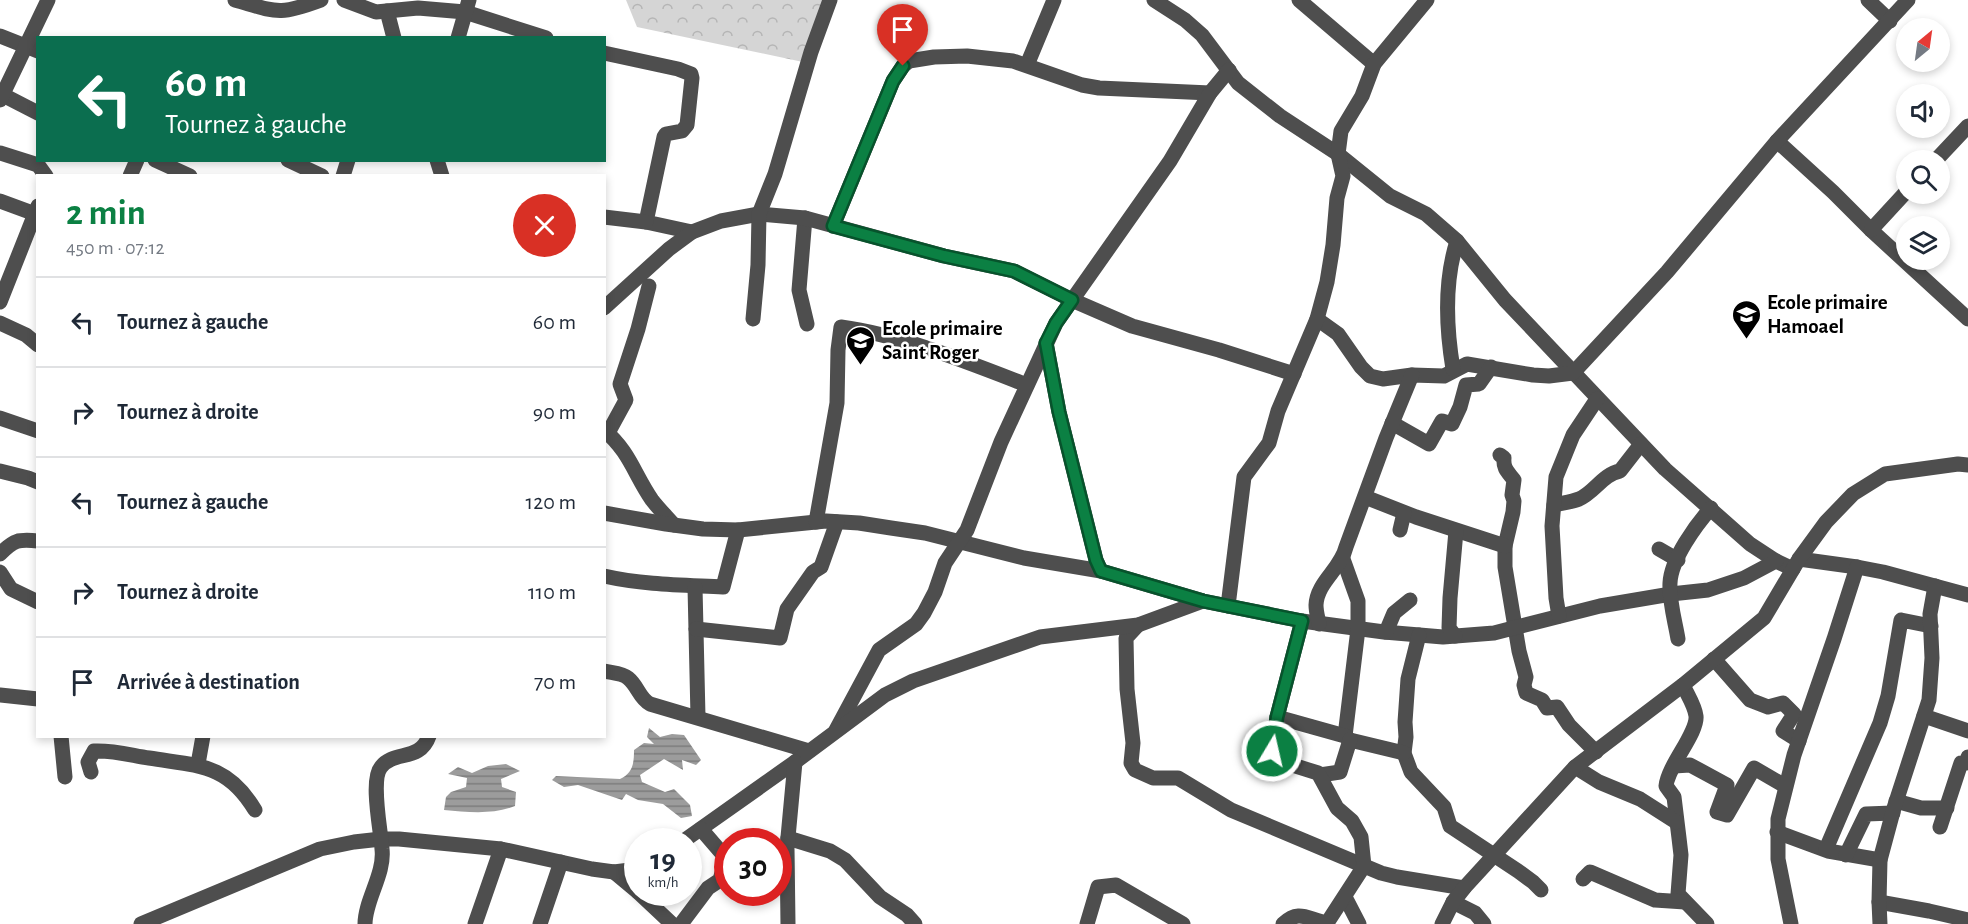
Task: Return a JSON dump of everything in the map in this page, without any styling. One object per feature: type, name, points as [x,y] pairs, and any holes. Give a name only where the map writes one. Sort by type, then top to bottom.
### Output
[{"type":"street","points":[[36,36],[48,0]]},
{"type":"street","points":[[235,0],[261,9],[279,12],[295,10],[321,0]]},
{"type":"street","points":[[344,0],[368,10],[467,6],[541,36]]},
{"type":"street","points":[[753,319],[758,265],[759,214],[776,174],[811,52],[830,0]]},
{"type":"street","points":[[1027,65],[1054,0]]},
{"type":"street","points":[[1154,0],[1185,20],[1202,35],[1239,82],[1280,116],[1338,154],[1390,196],[1426,214],[1457,241],[1505,300],[1597,399],[1665,469],[1750,544],[1776,561],[1857,567],[1968,595]]},
{"type":"street","points":[[1299,0],[1374,63]]},
{"type":"street","points":[[1228,606],[1244,477],[1269,443],[1278,411],[1317,319],[1332,254],[1337,198],[1343,176],[1338,154],[1341,131],[1362,96],[1374,63],[1427,0]]},
{"type":"street","points":[[1868,0],[1890,21]]},
{"type":"street","points":[[1317,319],[1338,334],[1370,376],[1383,379],[1412,375],[1444,376],[1453,369],[1467,364],[1533,375],[1573,373],[1667,272],[1777,141],[1908,0]]},
{"type":"street","points":[[459,36],[467,6]]},
{"type":"street","points":[[387,10],[394,36]]},
{"type":"street","points":[[0,36],[32,49],[1,98],[36,112]]},
{"type":"street","points":[[606,53],[687,71],[692,78],[687,124],[682,131],[666,134],[664,137],[646,222]]},
{"type":"street","points":[[833,226],[893,81],[909,61],[934,57],[1001,59],[1027,65],[1082,85],[1099,88],[1210,93]]},
{"type":"street","points":[[836,730],[879,650],[916,624],[924,613],[935,592],[945,563],[967,530],[1001,442],[1056,323],[1170,161],[1210,93],[1229,70]]},
{"type":"street","points":[[1945,150],[1968,126]]},
{"type":"street","points":[[1777,141],[1968,319]]},
{"type":"street","points":[[0,153],[38,165],[45,174]]},
{"type":"street","points":[[159,162],[186,174]]},
{"type":"street","points":[[292,162],[318,174]]},
{"type":"street","points":[[0,201],[36,212],[0,303]]},
{"type":"street","points":[[1871,230],[1896,203]]},
{"type":"street","points":[[606,306],[669,249],[692,232],[721,221],[759,214],[805,218],[944,256],[1014,271],[1132,326],[1294,374]]},
{"type":"street","points":[[606,217],[646,222],[692,232]]},
{"type":"street","points":[[805,218],[799,291],[807,324]]},
{"type":"street","points":[[1453,369],[1448,283],[1457,241]]},
{"type":"street","points":[[649,286],[620,384],[626,400],[606,432],[625,451],[652,499],[674,525]]},
{"type":"street","points":[[0,323],[26,335],[36,343]]},
{"type":"street","points":[[816,522],[837,403],[841,327],[862,330],[945,354],[1027,385]]},
{"type":"street","points":[[1046,343],[1059,412],[1096,560],[1101,571]]},
{"type":"street","points":[[1392,423],[1429,444],[1442,421],[1452,424],[1466,385],[1479,384],[1491,367]]},
{"type":"street","points":[[1319,624],[1316,604],[1324,583],[1343,559],[1392,423],[1412,375]]},
{"type":"street","points":[[1559,616],[1552,526],[1556,477],[1573,435],[1597,399]]},
{"type":"street","points":[[0,418],[36,430]]},
{"type":"street","points":[[1554,505],[1580,499],[1616,471],[1620,471],[1641,444]]},
{"type":"street","points":[[1500,455],[1504,458],[1503,465],[1506,472],[1514,480],[1512,495],[1514,512],[1504,546],[1504,567],[1514,627],[1526,677],[1524,686],[1526,693],[1542,699],[1547,708],[1557,706],[1569,725],[1596,752]]},
{"type":"street","points":[[1442,924],[1453,902],[1464,888],[1575,767],[1683,685],[1767,614],[1796,564],[1826,522],[1853,494],[1885,474],[1958,464],[1968,465]]},
{"type":"street","points":[[0,471],[36,482]]},
{"type":"street","points":[[1365,497],[1404,513],[1504,546]]},
{"type":"street","points":[[1678,639],[1671,594],[1671,578],[1695,528],[1711,508]]},
{"type":"street","points":[[606,513],[674,525],[738,530],[816,522],[891,528],[959,541],[1024,558],[1101,571],[1203,601],[1319,624],[1419,635],[1455,636],[1494,633],[1600,606],[1708,590],[1744,578],[1776,561]]},
{"type":"street","points":[[1400,530],[1404,513]]},
{"type":"street","points":[[696,629],[780,638],[787,609],[813,572],[821,567],[837,522]]},
{"type":"street","points":[[606,577],[623,581],[723,587],[738,530]]},
{"type":"street","points":[[1455,636],[1449,628],[1449,618],[1456,531]]},
{"type":"street","points":[[0,532],[31,540]]},
{"type":"street","points":[[0,554],[12,542],[31,540]]},
{"type":"street","points":[[1659,549],[1678,560]]},
{"type":"street","points":[[1320,775],[1340,772],[1347,738],[1359,601],[1343,559]]},
{"type":"street","points":[[1791,924],[1778,859],[1777,832],[1785,786],[1857,567]]},
{"type":"street","points":[[0,572],[12,589],[36,602]]},
{"type":"street","points":[[1880,924],[1880,861],[1929,699],[1930,614],[1935,586]]},
{"type":"street","points":[[695,587],[698,717]]},
{"type":"street","points":[[1386,632],[1394,613],[1410,600]]},
{"type":"street","points":[[702,828],[885,695],[913,681],[1040,637],[1138,625],[1203,601]]},
{"type":"street","points":[[1826,849],[1880,723],[1890,687],[1901,620],[1931,626]]},
{"type":"street","points":[[1283,924],[1294,915],[1327,923],[1364,866],[1359,831],[1352,821],[1337,808],[1320,775],[1315,771],[1283,762],[1273,756],[1277,717],[1302,621]]},
{"type":"street","points":[[1138,625],[1126,638],[1127,689],[1133,743],[1131,763],[1134,768],[1153,778],[1178,778],[1231,810],[1364,866],[1397,877],[1464,888]]},
{"type":"street","points":[[1419,635],[1408,679],[1404,753],[1411,772],[1444,807],[1450,826],[1495,855],[1541,890]]},
{"type":"street","points":[[1714,659],[1750,700],[1768,707],[1783,703],[1794,714],[1784,731],[1799,741]]},
{"type":"street","points":[[606,671],[629,678],[640,697],[650,704],[809,751]]},
{"type":"street","points":[[1683,685],[1696,718],[1692,732],[1666,779],[1666,786],[1674,797],[1681,855],[1678,894],[1702,922]]},
{"type":"street","points":[[0,695],[36,699]]},
{"type":"street","points":[[1924,716],[1968,731]]},
{"type":"street","points":[[1277,717],[1404,753]]},
{"type":"street","points":[[61,738],[65,777]]},
{"type":"street","points":[[198,764],[203,738]]},
{"type":"street","points":[[360,923],[378,875],[383,851],[375,778],[387,762],[422,749],[428,738]]},
{"type":"street","points":[[91,772],[88,762],[94,751],[112,750],[148,758],[198,764],[224,774],[247,797],[255,810]]},
{"type":"street","points":[[1941,827],[1961,763],[1966,763],[1968,757]]},
{"type":"street","points":[[789,828],[795,762]]},
{"type":"street","points":[[1674,766],[1690,765],[1727,785],[1717,812],[1726,815],[1754,768],[1785,786]]},
{"type":"street","points":[[1575,767],[1599,782],[1640,799],[1676,822]]},
{"type":"street","points":[[1846,855],[1866,814],[1895,807],[1947,808]]},
{"type":"street","points":[[702,830],[714,844]]},
{"type":"street","points":[[1777,832],[1846,855],[1880,861]]},
{"type":"street","points":[[141,924],[320,849],[381,839],[501,849],[614,872],[624,871]]},
{"type":"street","points":[[792,839],[830,851],[845,860],[880,897],[907,915],[915,924]]},
{"type":"street","points":[[475,924],[501,849]]},
{"type":"street","points":[[540,924],[561,862]]},
{"type":"street","points":[[614,872],[624,880]]},
{"type":"street","points":[[1583,879],[1590,872],[1655,900],[1686,902]]},
{"type":"street","points":[[681,924],[708,888],[714,884]]},
{"type":"street","points":[[1088,924],[1098,887],[1116,885],[1184,924]]},
{"type":"street","points":[[1345,897],[1359,924]]},
{"type":"street","points":[[1453,902],[1475,913],[1484,924]]},
{"type":"street","points":[[1879,902],[1968,921]]},
{"type":"street","points":[[653,906],[672,924]]},
{"type":"street","points":[[786,906],[788,924]]},
{"type":"green space","points":[[626,0],[824,0],[803,62],[637,27]]},
{"type":"shaded area","points":[[649,728],[660,737],[672,734],[684,735],[701,760],[696,765],[682,760],[683,770],[664,759],[640,775],[642,782],[665,792],[674,789],[690,805],[692,816],[681,818],[663,804],[638,800],[626,794],[622,800],[578,785],[564,787],[552,780],[556,776],[620,779],[628,774],[632,767],[634,750],[644,743],[654,744],[647,737]]},
{"type":"shaded area","points":[[506,764],[520,771],[501,779],[502,787],[516,792],[515,806],[489,812],[444,810],[446,797],[451,792],[466,787],[467,778],[448,774],[458,767],[472,773],[488,766]]},
{"type":"place","name":"Ecole primaire Hamoael","points":[[1746,340]]},
{"type":"place","name":"Ecole primaire Saint Roger","points":[[861,366]]},
{"type":"route","points":[[903,66],[893,81],[833,226],[944,256],[1014,271],[1072,300],[1046,343],[1059,412],[1096,560],[1101,571],[1203,601],[1302,621],[1277,717],[1272,751]]}]
